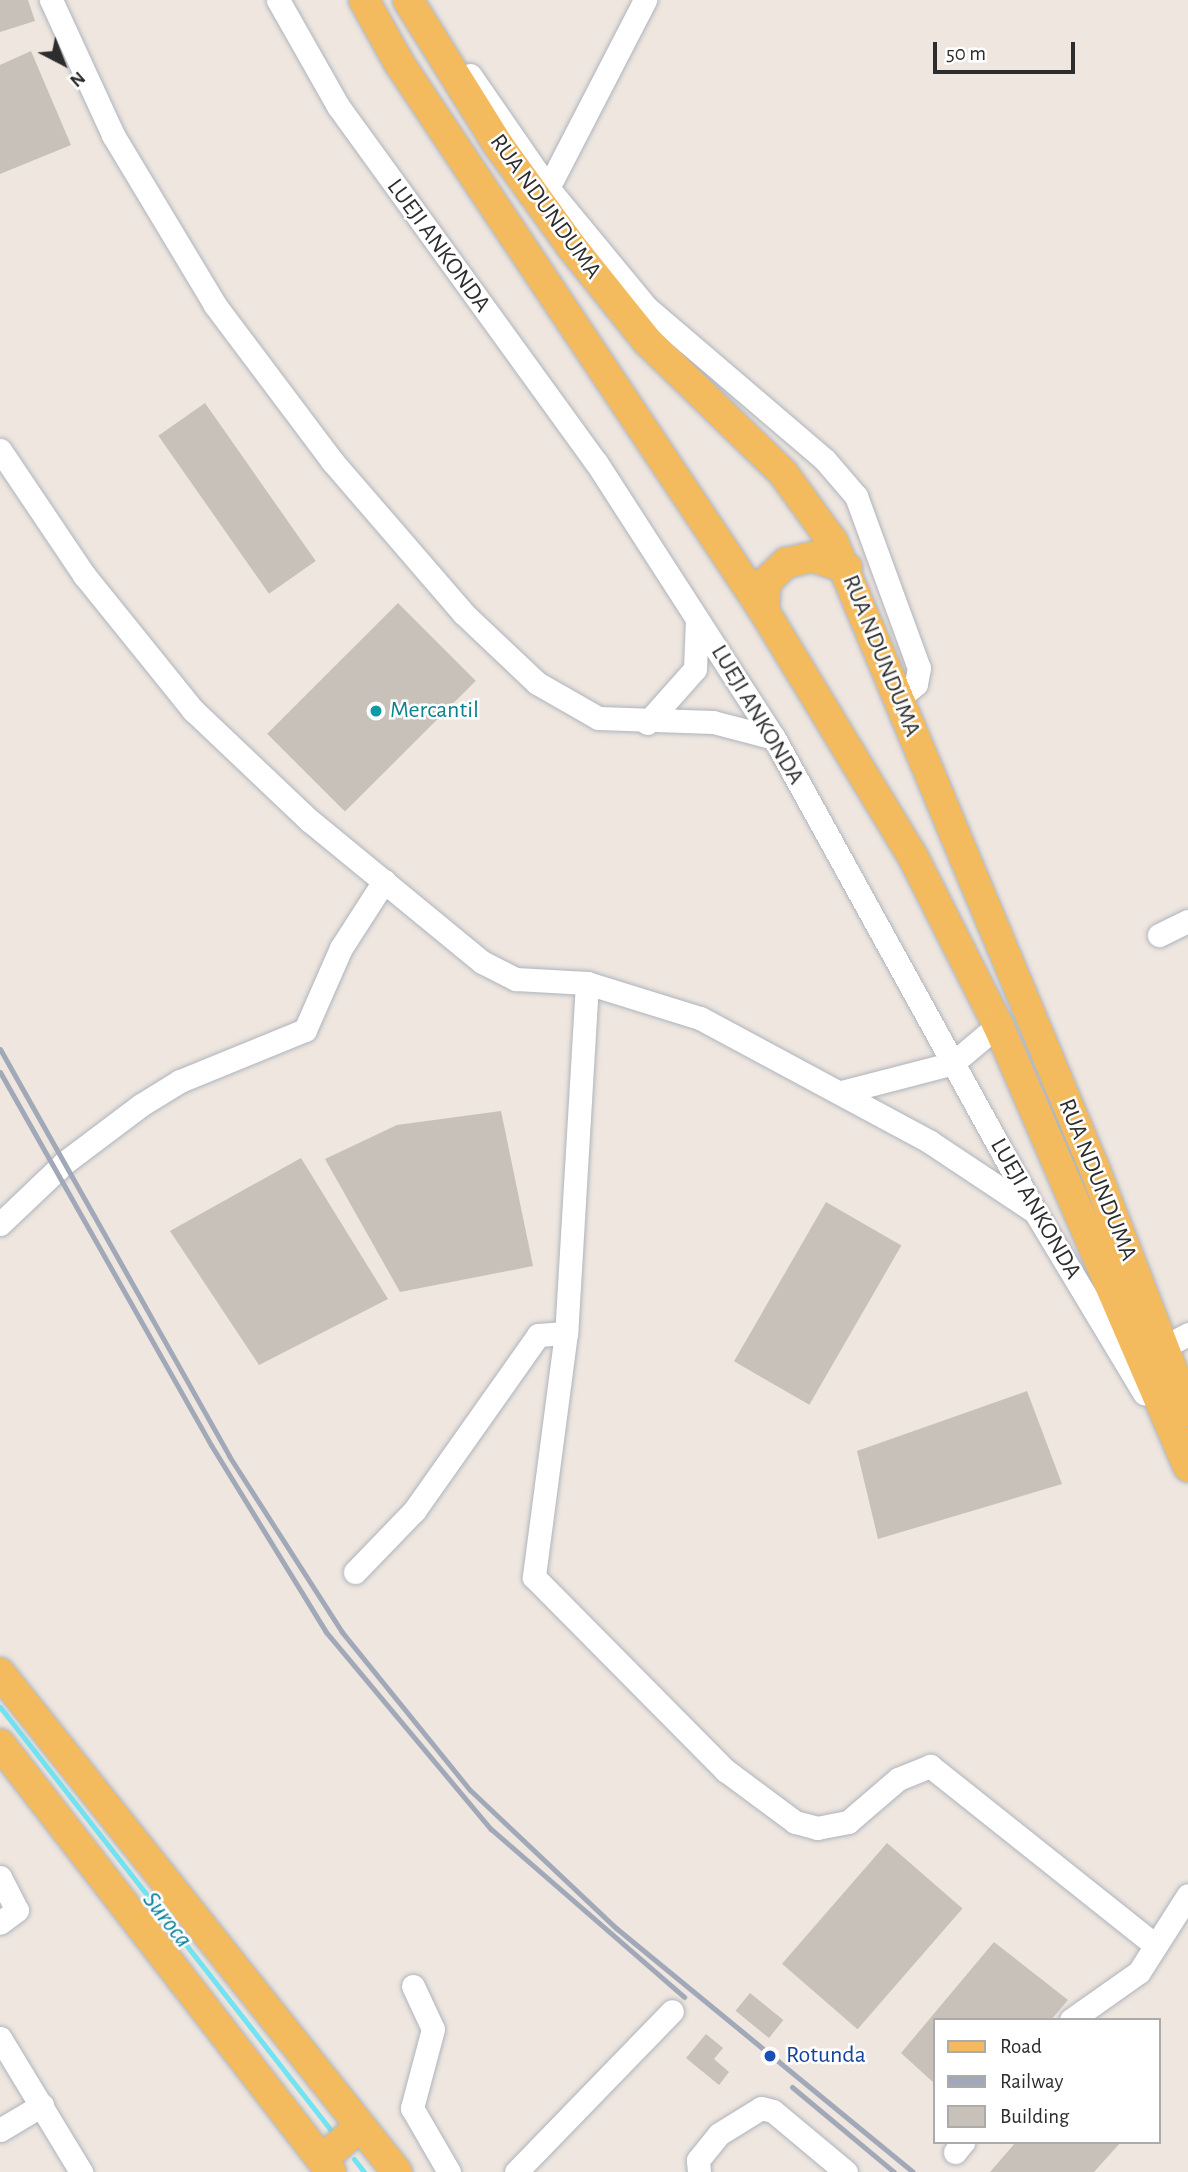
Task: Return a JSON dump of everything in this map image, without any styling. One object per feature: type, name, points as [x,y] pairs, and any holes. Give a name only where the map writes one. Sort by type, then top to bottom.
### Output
[{"type":"main road","name":"RUA NDUNDUMA","points":[[364,0],[399,63],[764,611],[914,857],[998,1025],[1187,1464]]},
{"type":"main road","name":"RUA NDUNDUMA","points":[[408,0],[499,146],[571,246],[648,342],[783,473],[847,568],[1096,1170],[1188,1412]]},
{"type":"main road","points":[[764,611],[766,582],[786,563],[813,557],[847,568]]},
{"type":"main road","points":[[0,1673],[397,2172]]},
{"type":"main road","points":[[0,1744],[326,2166],[360,2126]]},
{"type":"street","points":[[51,0],[113,135],[215,305],[332,461],[463,613],[537,683],[598,718],[647,723],[713,722],[774,738]]},
{"type":"street","name":"LUEJI ANKONDA","points":[[278,0],[338,106],[596,462],[774,738],[1034,1210],[1187,1464]]},
{"type":"street","points":[[419,0],[548,188],[646,307],[825,460],[856,496],[919,668],[916,684],[899,698]]},
{"type":"street","points":[[548,188],[645,0]]},
{"type":"street","points":[[0,450],[84,575],[193,710],[384,881],[503,974],[587,983],[700,1018],[842,1092],[1034,1210]]},
{"type":"street","points":[[647,723],[695,669],[701,647],[697,615]]},
{"type":"street","points":[[0,1224],[64,1163],[141,1105],[180,1081],[305,1030],[331,966],[384,881]]},
{"type":"street","points":[[1159,935],[1188,921]]},
{"type":"street","points":[[587,983],[566,1333],[534,1577],[725,1770],[795,1822],[817,1828],[848,1822],[898,1779],[930,1766],[1155,1945]]},
{"type":"street","points":[[842,1092],[953,1063],[998,1025]]},
{"type":"street","points":[[355,1572],[414,1511],[538,1335],[566,1333]]},
{"type":"street","points":[[1162,1348],[1188,1334]]},
{"type":"street","points":[[0,1877],[17,1910],[0,1923]]},
{"type":"street","points":[[1074,2018],[1132,1979],[1188,1895]]},
{"type":"street","points":[[413,1986],[433,2029],[412,2108],[449,2172]]},
{"type":"street","points":[[516,2172],[672,2011]]},
{"type":"street","points":[[0,2038],[81,2172]]},
{"type":"street","points":[[0,2130],[42,2105]]},
{"type":"street","points":[[699,2172],[698,2160],[719,2134],[761,2108],[774,2111],[846,2172]]},
{"type":"building","points":[[0,0],[28,0],[35,21],[0,32]]},
{"type":"building","points":[[31,51],[71,145],[0,174],[0,65]]},
{"type":"building","points":[[205,403],[316,561],[269,594],[158,436]]},
{"type":"building","name":"Mercantil","points":[[398,603],[476,681],[345,812],[267,734]]},
{"type":"building","points":[[501,1111],[533,1266],[400,1292],[325,1159],[397,1125]]},
{"type":"building","points":[[301,1158],[388,1299],[259,1365],[170,1231]]},
{"type":"building","points":[[826,1202],[901,1246],[809,1405],[734,1361]]},
{"type":"building","points":[[1027,1391],[1062,1484],[878,1539],[857,1451]]},
{"type":"building","points":[[887,1843],[962,1909],[858,2029],[782,1964]]},
{"type":"building","points":[[994,1942],[1068,2000],[1053,2018],[932,2018],[932,2081],[901,2053]]},
{"type":"building","points":[[750,1993],[783,2020],[769,2038],[736,2011]]},
{"type":"building","points":[[706,2034],[723,2048],[714,2059],[729,2072],[719,2085],[686,2058]]},
{"type":"building","points":[[1014,2144],[1119,2144],[1094,2172],[990,2172]]},
{"type":"waterway","name":"Suroca","points":[[0,1707],[334,2134]]},
{"type":"waterway","name":"Suroca","points":[[354,2159],[364,2172]]},
{"type":"railway","points":[[0,1049],[229,1456],[342,1632],[470,1790],[616,1928],[913,2172]]},
{"type":"railway","points":[[0,1072],[211,1445],[326,1632],[491,1829],[684,1997]]},
{"type":"railway","points":[[792,2087],[894,2172]]},
{"type":"place","name":"Mercantil","points":[[376,711]]},
{"type":"place","name":"Rotunda","points":[[770,2056]]}]
